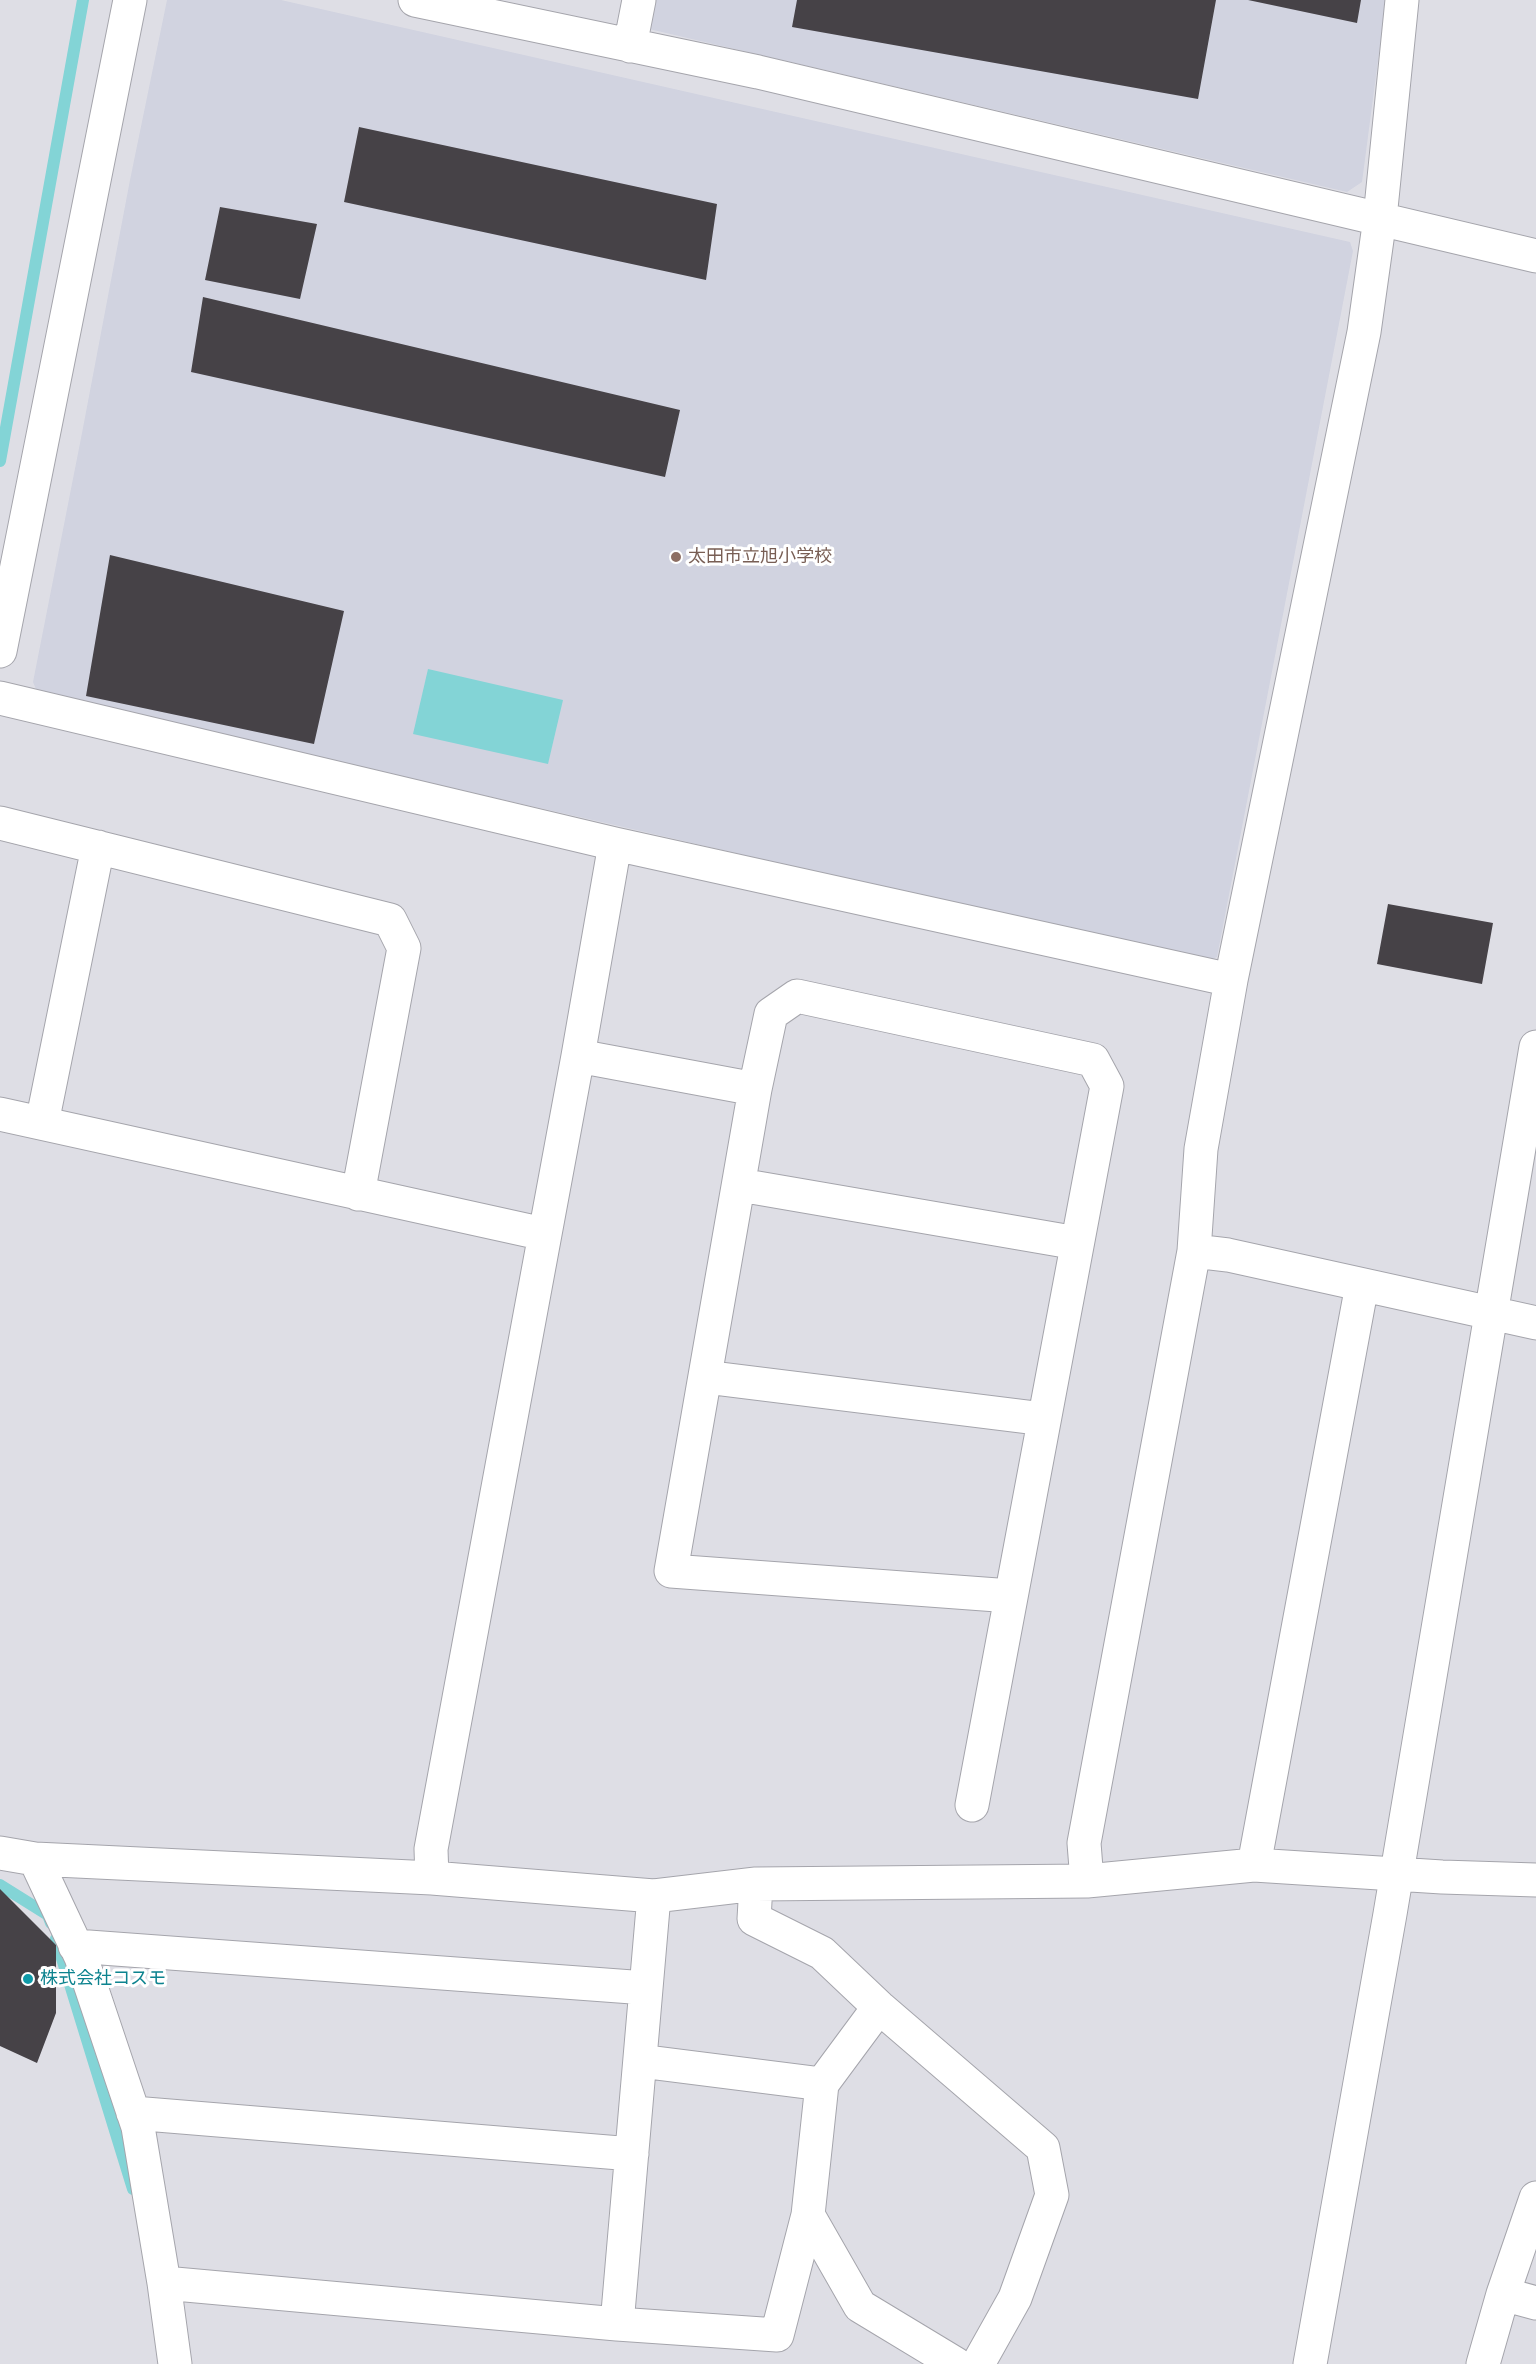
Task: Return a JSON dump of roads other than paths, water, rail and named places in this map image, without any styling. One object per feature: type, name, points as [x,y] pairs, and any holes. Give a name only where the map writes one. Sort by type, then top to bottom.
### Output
[{"type":"street","points":[[0,651],[5,590],[130,0]]},
{"type":"street","points":[[630,46],[639,0]]},
{"type":"street","points":[[1087,1881],[1083,1843],[1194,1251],[1201,1149],[1231,980],[1364,332],[1380,218],[1402,0]]},
{"type":"street","points":[[435,2],[758,72],[1536,256]]},
{"type":"street","points":[[0,698],[615,844],[1231,980]]},
{"type":"street","points":[[0,823],[390,920],[404,948],[358,1194]]},
{"type":"street","points":[[432,1878],[431,1849],[615,844]]},
{"type":"street","points":[[42,1123],[98,847]]},
{"type":"street","points":[[972,1805],[1107,1086],[1093,1060],[797,996],[771,1014],[755,1089],[671,1570],[1011,1596]]},
{"type":"street","points":[[1310,2364],[1397,1873],[1491,1314],[1523,1202],[1536,1047]]},
{"type":"street","points":[[578,1056],[755,1089]]},
{"type":"street","points":[[0,1114],[544,1234]]},
{"type":"street","points":[[740,1185],[1077,1243]]},
{"type":"street","points":[[1194,1251],[1228,1255],[1536,1323]]},
{"type":"street","points":[[1254,1865],[1362,1286]]},
{"type":"street","points":[[705,1377],[1044,1419]]},
{"type":"street","points":[[0,1853],[35,1859],[432,1878],[654,1896],[756,1884],[1087,1881],[1254,1865],[1397,1873],[1536,1876]]},
{"type":"street","points":[[35,1859],[75,1946],[138,2127],[175,2364]]},
{"type":"street","points":[[756,1884],[754,1919],[822,1953],[879,2007],[1043,2148],[1052,2195],[1015,2298],[978,2364]]},
{"type":"street","points":[[617,2324],[654,1896]]},
{"type":"street","points":[[75,1946],[646,1988]]},
{"type":"street","points":[[164,2283],[617,2324],[777,2335],[808,2215],[822,2085],[879,2007]]},
{"type":"street","points":[[640,2061],[822,2085]]},
{"type":"street","points":[[133,2112],[632,2154]]},
{"type":"street","points":[[1483,2364],[1503,2294],[1536,2198]]},
{"type":"street","points":[[808,2215],[860,2306],[956,2364]]},
{"type":"street","points":[[1503,2294],[1536,2303]]},
{"type":"water","points":[[428,669],[563,700],[548,764],[413,734]]},
{"type":"waterway","points":[[0,461],[83,0]]},
{"type":"waterway","points":[[0,1885],[48,1915],[51,1923]]},
{"type":"waterway","points":[[56,1939],[133,2189]]},
{"type":"place","name":"太田市立旭小学校","points":[[676,557]]},
{"type":"place","name":"株式会社コスモ","points":[[28,1979]]}]
